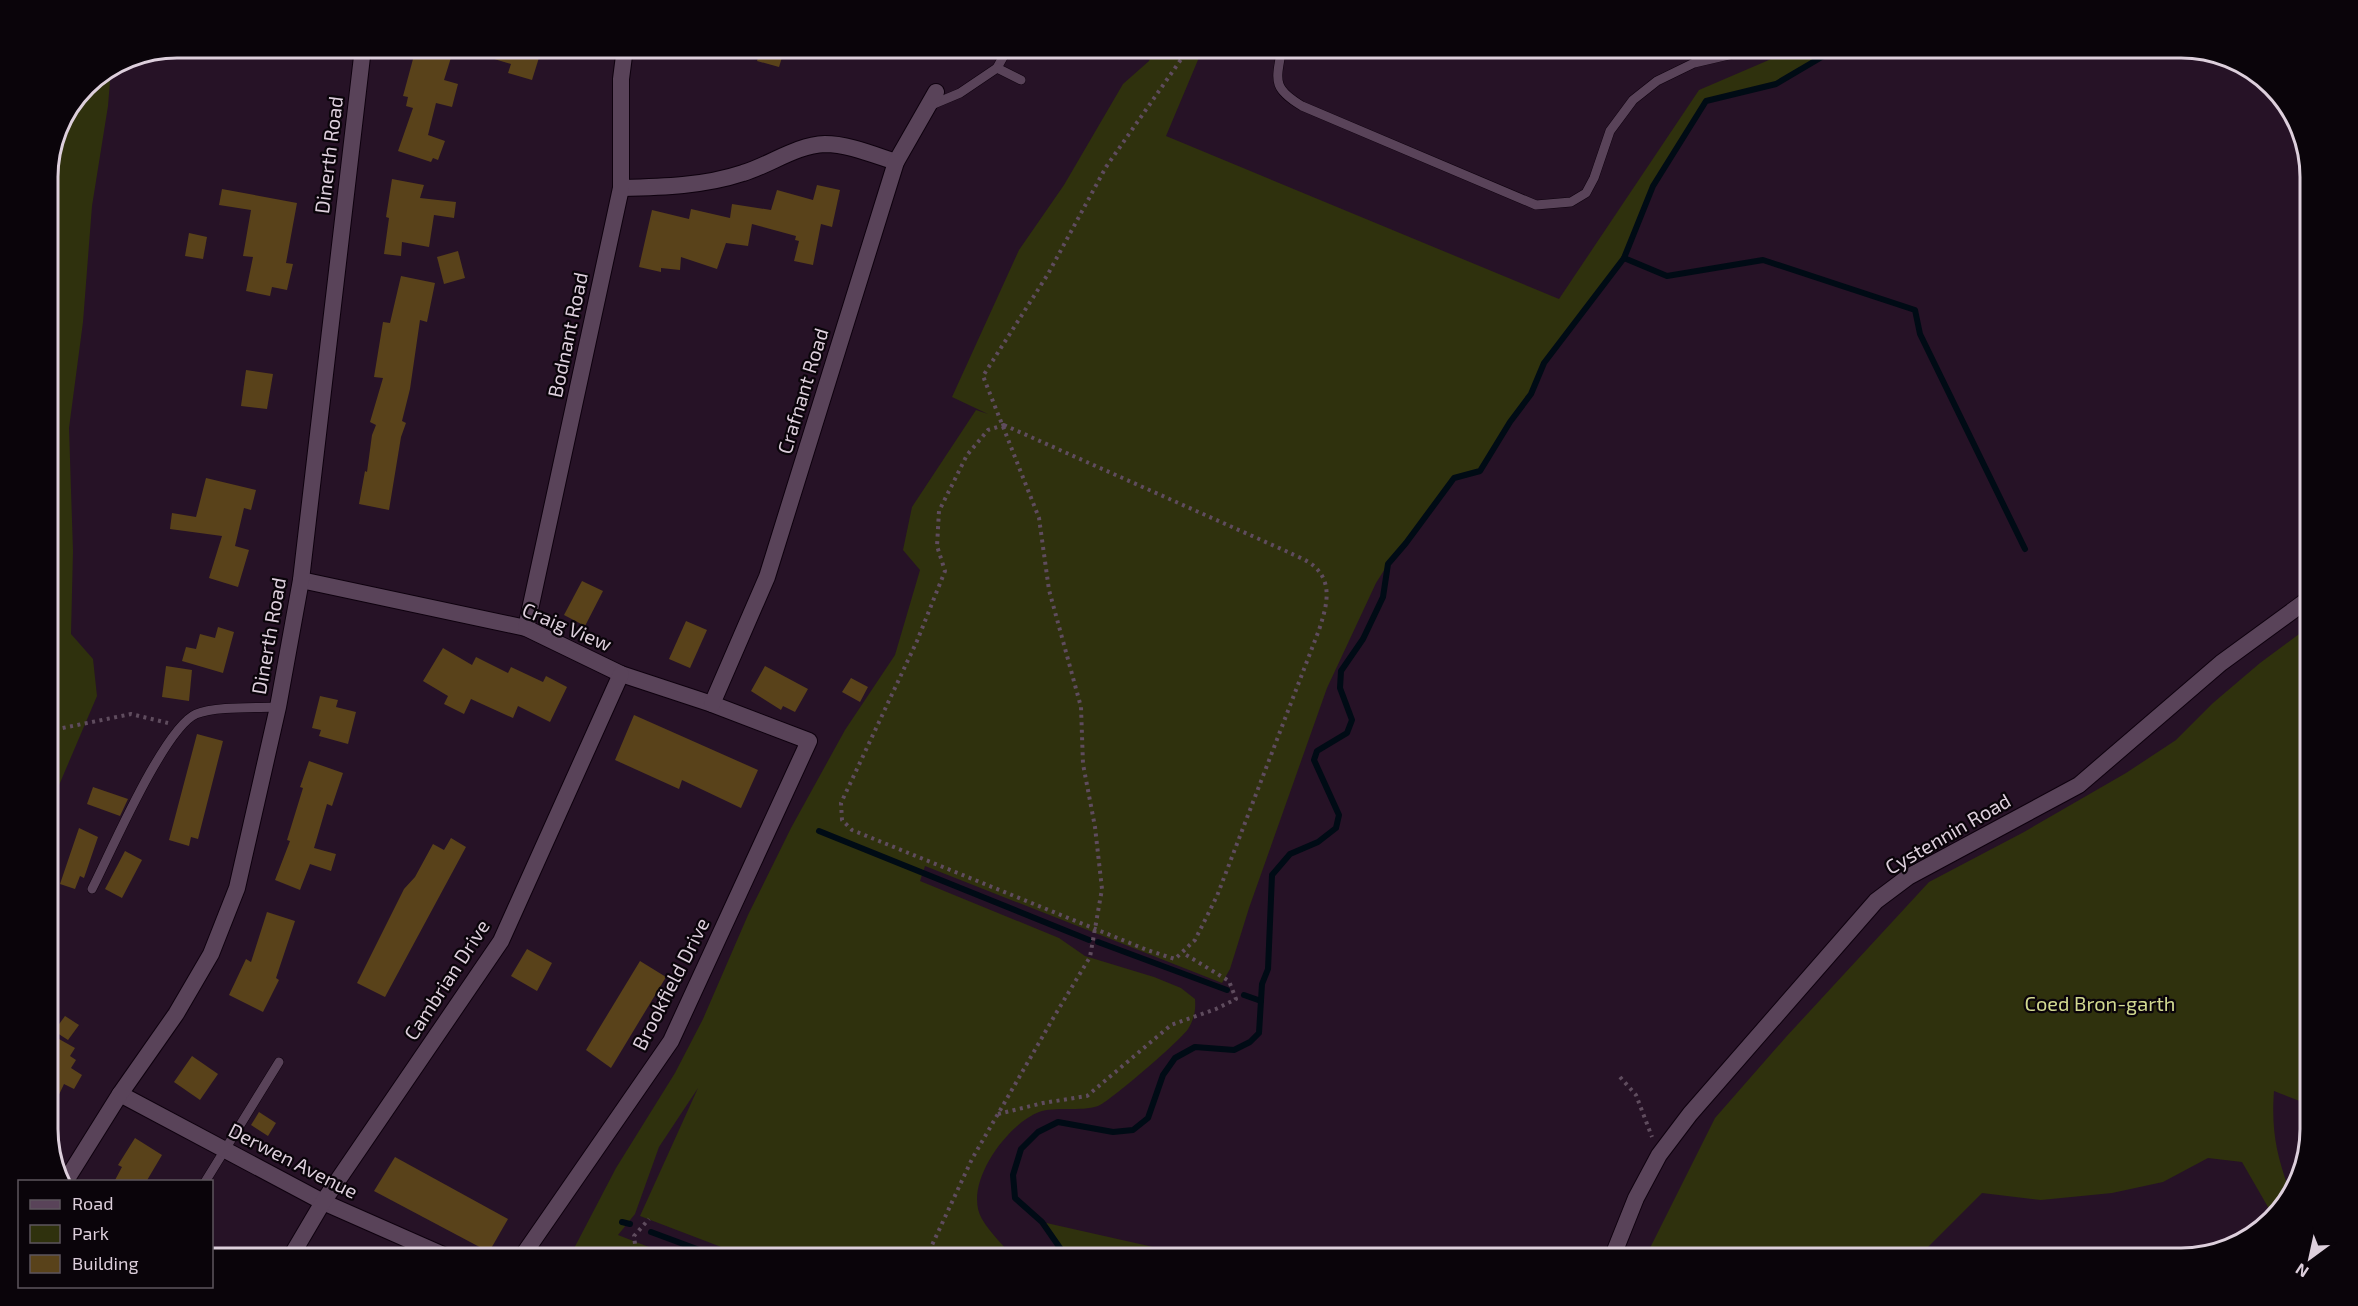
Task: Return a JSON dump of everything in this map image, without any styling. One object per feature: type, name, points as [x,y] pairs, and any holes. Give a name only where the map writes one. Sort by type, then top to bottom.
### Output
[{"type":"street","name":"Dinerth Road","points":[[69,1176],[120,1094],[176,1014],[211,954],[237,888],[278,707],[301,580],[362,59]]},
{"type":"street","name":"Bodnant Road","points":[[526,628],[621,188],[621,79],[624,59]]},
{"type":"street","name":"Crafnant Road","points":[[712,704],[767,577],[896,162],[933,99]]},
{"type":"street","points":[[621,188],[672,187],[711,182],[744,173],[800,149],[825,144],[851,148],[896,162]]},
{"type":"street","name":"Craig View","points":[[301,580],[526,628],[621,674],[712,704],[809,741]]},
{"type":"street","name":"Cystennin Road","points":[[1616,1248],[1636,1198],[1659,1155],[1690,1114],[1876,901],[1908,877],[2079,785],[2221,663],[2299,606]]},
{"type":"street","name":"Cambrian Drive","points":[[296,1248],[323,1202],[501,941],[621,674]]},
{"type":"street","name":"Brookfield Drive","points":[[528,1248],[671,1041],[809,741]]},
{"type":"street","name":"Derwen Avenue","points":[[120,1094],[323,1202],[427,1248]]},
{"type":"lane","points":[[1280,58],[1277,72],[1279,87],[1286,96],[1302,106],[1536,205],[1570,202],[1586,193],[1594,178],[1610,131],[1633,100],[1657,81],[1694,63],[1715,58]]},
{"type":"lane","points":[[933,99],[960,93],[997,68],[1002,59]]},
{"type":"lane","points":[[997,68],[1021,80]]},
{"type":"lane","points":[[92,889],[160,755],[181,727],[195,714],[278,707]]},
{"type":"lane","points":[[206,1180],[279,1062]]},
{"type":"path","points":[[931,1248],[972,1159],[1090,957],[1102,889],[1095,827],[1083,764],[1081,707],[1049,590],[1039,518],[1005,425],[983,376],[1048,274],[1106,167],[1182,58]]},
{"type":"path","points":[[1005,425],[1288,552],[1314,566],[1326,584],[1328,602],[1319,630],[1221,885],[1195,940],[1175,959],[852,830],[842,820],[841,803],[917,640],[945,571],[937,546],[939,511],[967,455],[988,430],[1005,425]]},
{"type":"path","points":[[59,729],[131,714],[181,727]]},
{"type":"path","points":[[998,1114],[1043,1103],[1087,1096],[1171,1024],[1216,1009],[1236,999],[1229,981],[1183,953]]},
{"type":"path","points":[[1620,1077],[1636,1095],[1659,1155]]},
{"type":"path","points":[[636,1248],[634,1236],[649,1219]]},
{"type":"green space","points":[[1199,58],[1166,136],[1559,299],[1699,90],[1773,58],[1820,58],[1776,84],[1706,101],[1653,186],[1624,258],[1544,363],[1531,394],[1510,422],[1480,471],[1454,479],[1388,564],[1376,583],[1327,688],[1249,908],[1230,969],[1222,983],[925,866],[920,881],[1059,938],[1085,956],[1154,977],[1181,988],[1195,999],[1192,1022],[1183,1035],[1115,1094],[1091,1108],[1052,1109],[1039,1112],[1014,1129],[1002,1142],[983,1173],[977,1205],[985,1224],[1005,1248],[724,1248],[640,1216],[698,1088],[659,1147],[635,1214],[618,1235],[651,1248],[574,1248],[616,1168],[675,1073],[703,1019],[748,915],[791,828],[845,730],[895,655],[920,570],[903,550],[912,507],[976,410],[988,414],[952,397],[1019,250],[1064,185],[1123,84],[1150,59]]},
{"type":"green space","points":[[110,79],[92,206],[83,322],[69,428],[73,551],[71,634],[93,659],[97,696],[59,785],[59,170],[63,147],[71,125],[88,99]]},
{"type":"green space","name":"Coed Bron-garth","points":[[2299,634],[2300,1101],[2274,1091],[2273,1119],[2276,1144],[2287,1182],[2269,1208],[2242,1162],[2208,1158],[2163,1182],[2112,1193],[2041,1200],[1982,1193],[1927,1248],[1650,1248],[1715,1118],[1786,1037],[1929,882],[2024,832],[2126,773],[2176,740],[2213,703],[2260,663]]},
{"type":"green space","points":[[1042,1222],[1158,1248],[1060,1248]]},
{"type":"building","points":[[413,59],[451,59],[444,80],[458,84],[452,107],[436,103],[428,135],[445,141],[438,160],[433,158],[431,162],[398,151],[413,108],[406,106],[408,97],[403,96]]},
{"type":"building","points":[[494,59],[539,59],[532,80],[508,73],[511,64]]},
{"type":"building","points":[[758,59],[782,59],[779,67],[757,61]]},
{"type":"building","points":[[392,179],[424,185],[420,198],[456,202],[454,218],[434,215],[429,247],[402,242],[401,256],[384,254],[389,218],[386,217]]},
{"type":"building","points":[[817,185],[840,190],[832,227],[821,224],[813,265],[794,261],[799,241],[795,240],[796,236],[752,224],[748,246],[726,243],[717,269],[681,257],[680,270],[661,268],[661,272],[639,267],[652,210],[689,219],[691,209],[730,218],[732,204],[771,210],[777,190],[813,200]]},
{"type":"building","points":[[222,189],[297,203],[286,263],[293,264],[287,290],[272,287],[270,296],[246,291],[253,257],[243,256],[251,210],[219,205]]},
{"type":"building","points":[[189,233],[207,237],[203,259],[185,256]]},
{"type":"building","points":[[458,251],[465,278],[444,284],[437,257]]},
{"type":"building","points":[[401,276],[435,283],[427,322],[420,320],[410,389],[402,421],[406,423],[401,437],[389,510],[359,504],[365,471],[367,472],[372,435],[376,425],[370,422],[383,378],[374,377],[383,322],[390,323]]},
{"type":"building","points":[[246,370],[273,374],[267,409],[241,406]]},
{"type":"building","points":[[206,478],[256,490],[251,510],[244,508],[235,546],[249,550],[238,587],[209,578],[222,536],[170,529],[172,513],[196,517]]},
{"type":"building","points":[[582,581],[603,591],[585,626],[564,615]]},
{"type":"building","points":[[686,621],[707,630],[690,668],[669,659]]},
{"type":"building","points":[[218,627],[234,632],[223,673],[182,661],[186,647],[196,649],[200,634],[215,638]]},
{"type":"building","points":[[443,648],[472,665],[476,657],[508,673],[511,667],[543,682],[546,676],[567,687],[550,722],[518,706],[513,718],[471,699],[464,714],[444,704],[448,696],[423,681]]},
{"type":"building","points":[[166,666],[192,670],[189,701],[162,697]]},
{"type":"building","points":[[765,666],[808,689],[795,712],[783,706],[781,710],[751,691]]},
{"type":"building","points":[[851,678],[868,687],[860,702],[842,692]]},
{"type":"building","points":[[320,696],[338,700],[336,707],[356,712],[348,744],[319,736],[321,730],[312,728]]},
{"type":"building","points":[[634,715],[758,770],[741,808],[682,780],[679,789],[615,760]]},
{"type":"building","points":[[197,734],[223,741],[198,839],[191,837],[189,846],[169,840]]},
{"type":"building","points":[[309,761],[343,773],[332,806],[327,804],[314,848],[336,854],[331,871],[310,864],[300,890],[275,880],[290,841],[287,840]]},
{"type":"building","points":[[93,787],[128,799],[120,816],[87,804]]},
{"type":"building","points":[[79,828],[98,837],[84,878],[80,876],[75,889],[60,884]]},
{"type":"building","points":[[451,838],[466,847],[385,997],[357,983],[404,889],[415,877],[433,844],[444,850]]},
{"type":"building","points":[[125,851],[142,860],[122,898],[105,889]]},
{"type":"building","points":[[267,912],[295,921],[276,978],[279,980],[263,1012],[229,995],[246,959],[251,962]]},
{"type":"building","points":[[527,949],[552,963],[537,991],[511,976]]},
{"type":"building","points":[[640,961],[666,977],[611,1068],[586,1050]]},
{"type":"building","points":[[65,1016],[79,1025],[68,1040],[59,1034],[59,1024]]},
{"type":"building","points":[[59,1039],[75,1048],[70,1056],[76,1060],[71,1068],[82,1075],[74,1089],[64,1084],[59,1095]]},
{"type":"building","points":[[192,1056],[218,1074],[200,1100],[174,1082]]},
{"type":"building","points":[[259,1112],[276,1123],[268,1136],[251,1125]]},
{"type":"building","points":[[135,1138],[162,1155],[147,1180],[115,1180],[122,1167],[118,1165]]},
{"type":"building","points":[[395,1157],[508,1219],[491,1248],[481,1248],[374,1191]]},
{"type":"waterway","points":[[1060,1248],[1042,1222],[1015,1198],[1013,1175],[1021,1149],[1038,1132],[1058,1122],[1113,1132],[1133,1130],[1148,1118],[1163,1075],[1175,1058],[1195,1047],[1234,1050],[1250,1042],[1259,1033],[1262,984],[1268,969],[1272,875],[1290,854],[1318,842],[1336,828],[1339,815],[1314,760],[1317,751],[1347,733],[1352,720],[1340,688],[1341,671],[1363,639],[1383,597],[1388,564],[1454,478],[1480,471],[1510,422],[1531,394],[1544,363],[1624,258],[1653,186],[1706,101],[1776,84],[1820,58]]},
{"type":"waterway","points":[[1624,258],[1667,276],[1763,260],[1915,310],[1920,334],[2025,549]]},
{"type":"waterway","points":[[819,831],[1089,940]]},
{"type":"waterway","points":[[1098,942],[1227,990]]},
{"type":"waterway","points":[[1244,995],[1261,1001]]},
{"type":"waterway","points":[[622,1222],[630,1224]]},
{"type":"waterway","points":[[651,1232],[694,1248]]}]
